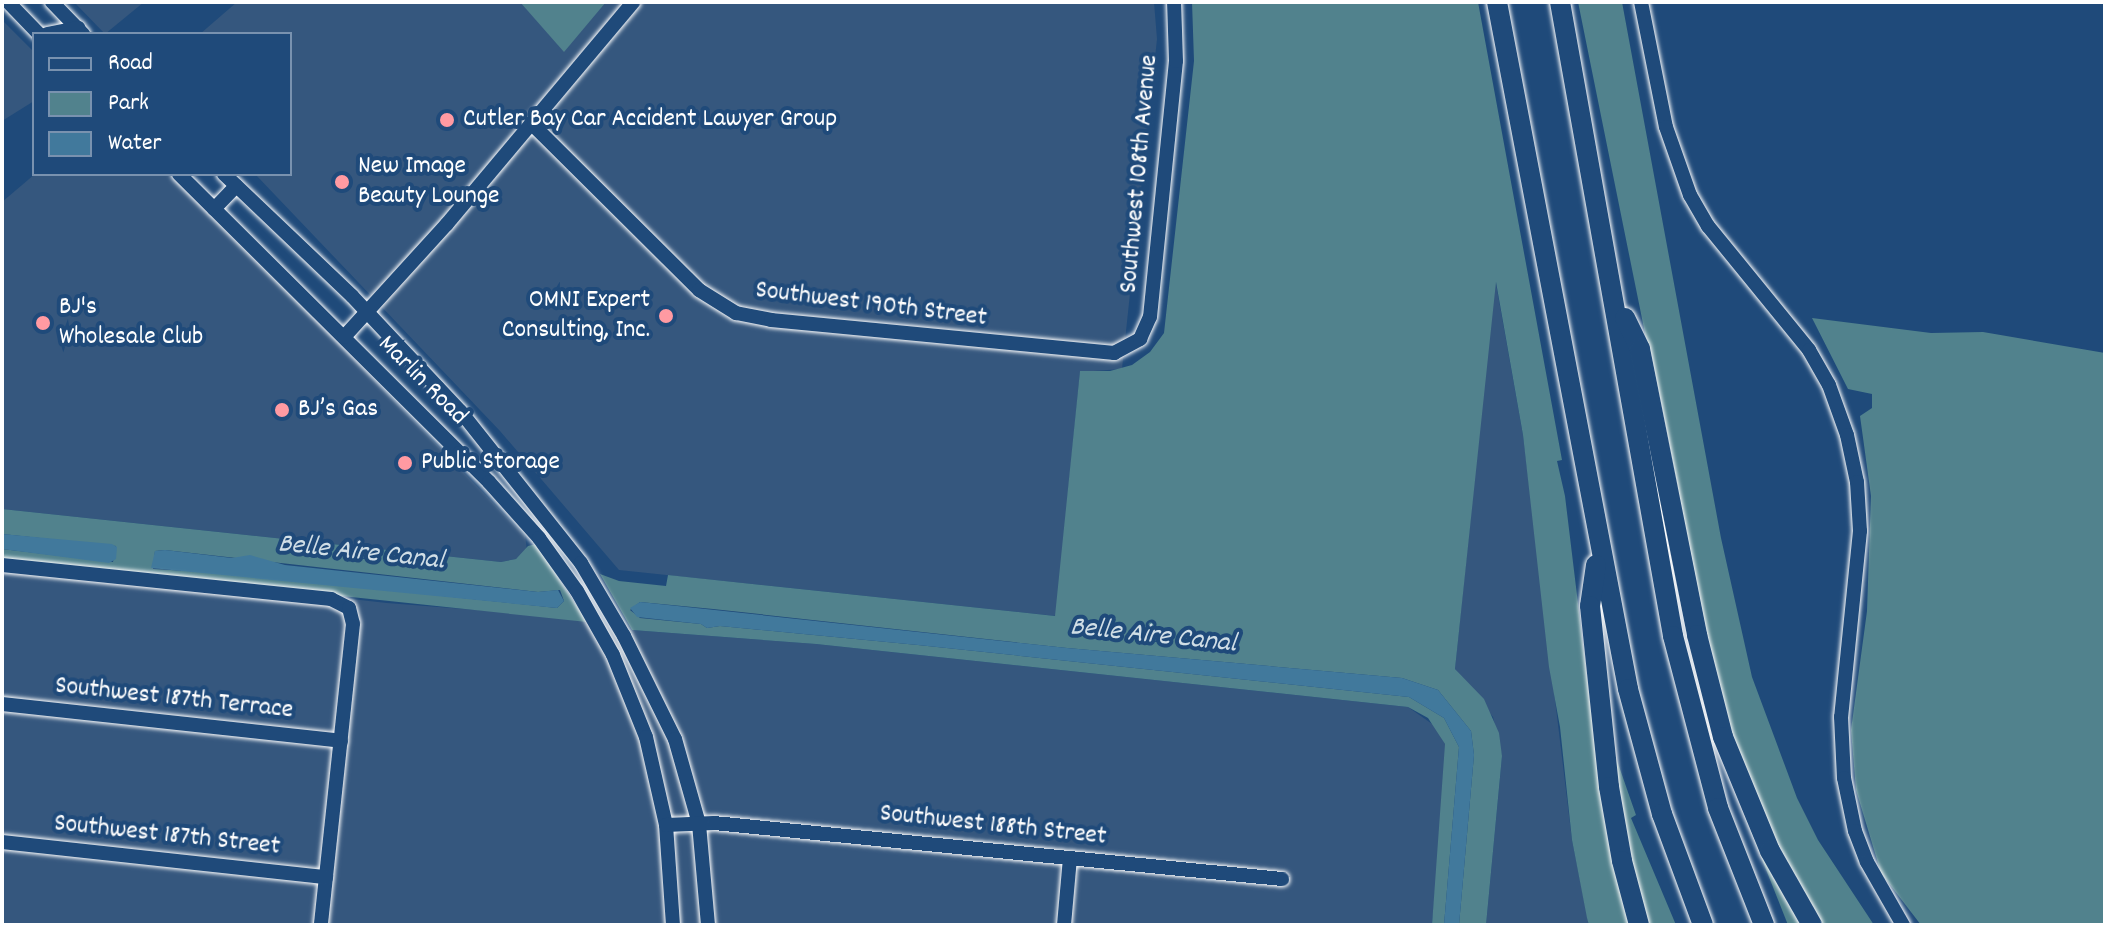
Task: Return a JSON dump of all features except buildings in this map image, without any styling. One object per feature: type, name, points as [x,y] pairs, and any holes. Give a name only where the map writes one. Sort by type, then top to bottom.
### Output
[{"type":"highway","points":[[1497,2],[1599,550],[1645,759],[1676,857],[1703,925]]},
{"type":"highway","points":[[1560,2],[1686,694],[1718,808],[1764,925]]},
{"type":"highway","points":[[1614,295],[1640,349],[1697,635],[1723,737],[1770,851],[1812,925]]},
{"type":"highway","points":[[1599,550],[1590,606],[1597,682],[1615,825],[1639,925]]},
{"type":"street","points":[[8,2],[37,32]]},
{"type":"street","points":[[52,2],[81,31]]},
{"type":"street","points":[[344,337],[447,224],[633,2]]},
{"type":"street","name":"Southwest 108th Avenue","points":[[1134,344],[1147,327],[1152,305],[1176,61],[1174,2]]},
{"type":"street","points":[[1641,2],[1666,127],[1690,195],[1714,233],[1809,350],[1829,385],[1847,435],[1857,482],[1860,531],[1841,717],[1844,778],[1862,851],[1879,887],[1903,925]]},
{"type":"street","name":"Southwest 190th Street","points":[[531,123],[699,290],[736,313],[771,320],[1091,354],[1114,353],[1134,344]]},
{"type":"street","name":"Marlin Road","points":[[181,176],[525,520],[577,591],[613,655],[641,721],[666,825],[673,925]]},
{"type":"street","name":"Marlin Road","points":[[226,176],[367,312],[461,412],[548,516],[581,563],[624,636],[664,716],[688,778],[699,824],[708,925]]},
{"type":"street","points":[[214,209],[236,186]]},
{"type":"street","points":[[2,565],[331,599],[349,608],[353,624],[321,925]]},
{"type":"street","name":"Southwest 187th Terrace","points":[[2,704],[341,741]]},
{"type":"street","name":"Southwest 188th Street","points":[[666,825],[714,823],[1282,879]]},
{"type":"street","name":"Southwest 187th Street","points":[[2,842],[326,877]]},
{"type":"street","points":[[1064,925],[1070,858]]},
{"type":"shaded area","points":[[74,2],[144,2],[107,32],[103,32]]},
{"type":"shaded area","points":[[237,2],[1154,2],[1157,39],[1122,369],[1080,372],[1056,616],[619,570],[500,431],[257,176],[292,176],[292,32],[202,32]]},
{"type":"shaded area","points":[[2,20],[32,50],[32,102],[2,121]]},
{"type":"shaded area","points":[[33,176],[177,176],[525,536],[527,550],[516,559],[501,562],[2,509],[2,202]]},
{"type":"shaded area","points":[[1495,278],[1523,435],[1572,840],[1589,925],[1486,925],[1502,756],[1493,717],[1455,669]]},
{"type":"shaded area","points":[[2,560],[387,603],[556,616],[632,630],[816,644],[1408,707],[1435,726],[1445,744],[1447,757],[1432,925],[2,925]]},
{"type":"green space","points":[[520,2],[606,2],[564,52]]},
{"type":"green space","points":[[1192,2],[1478,2],[1562,460],[1557,461],[1565,496],[1591,711],[1632,925],[1589,925],[1587,918],[1572,840],[1560,727],[1549,667],[1523,435],[1496,282],[1455,669],[1484,699],[1499,733],[1502,756],[1486,925],[1459,925],[1474,755],[1471,731],[1438,690],[1402,678],[1067,648],[713,609],[640,602],[630,610],[640,618],[701,624],[707,628],[720,626],[918,645],[1409,697],[1444,718],[1459,747],[1444,925],[1432,925],[1445,744],[1428,718],[1408,707],[816,644],[632,630],[600,574],[619,581],[666,586],[668,575],[1055,616],[1080,371],[1110,371],[1132,365],[1150,352],[1164,333],[1194,61]]},
{"type":"green space","points":[[1578,2],[1622,2],[1721,538],[1752,677],[1797,798],[1818,840],[1874,925],[1819,925],[1778,851],[1734,740],[1720,692],[1690,556]]},
{"type":"green space","points":[[1812,318],[1931,333],[1983,332],[2105,353],[2105,925],[1921,925],[1881,873],[1856,790],[1851,730],[1867,611],[1871,496],[1860,416],[1872,408],[1872,394],[1848,389]]},
{"type":"green space","points":[[2,509],[501,562],[516,559],[528,546],[536,544],[587,622],[2,560],[2,549],[113,562],[116,546],[2,534]],"holes":[[[165,550],[538,592],[560,590],[564,601],[557,608],[223,573],[153,569],[155,551]]]},
{"type":"green space","points":[[1614,752],[1636,815],[1631,818],[1676,925],[1645,925],[1624,844]]},
{"type":"green space","points":[[1744,814],[1805,925],[1788,925]]},
{"type":"water","points":[[2,534],[112,544],[117,547],[116,559],[109,563],[2,549]]},
{"type":"water","points":[[155,551],[232,558],[250,555],[285,565],[538,592],[558,590],[564,601],[557,608],[151,568]]},
{"type":"water","points":[[640,602],[1067,648],[1402,678],[1438,690],[1471,731],[1474,755],[1459,925],[1444,925],[1459,747],[1444,718],[1409,697],[918,645],[720,626],[707,628],[701,624],[637,617],[630,608]]},
{"type":"place","name":"Cutler Bay Car Accident Lawyer Group","points":[[447,120]]},
{"type":"place","name":"New Image Beauty Lounge","points":[[342,182]]},
{"type":"place","name":"OMNI Expert Consulting, Inc.","points":[[666,316]]},
{"type":"place","name":"BJ's Wholesale Club","points":[[43,323]]},
{"type":"place","name":"BJ’s Gas","points":[[282,410]]},
{"type":"place","name":"Public Storage","points":[[405,463]]},
{"type":"water label","name":"Belle Aire Canal","points":[[361,554]]},
{"type":"water label","name":"Belle Aire Canal","points":[[1153,637]]}]
